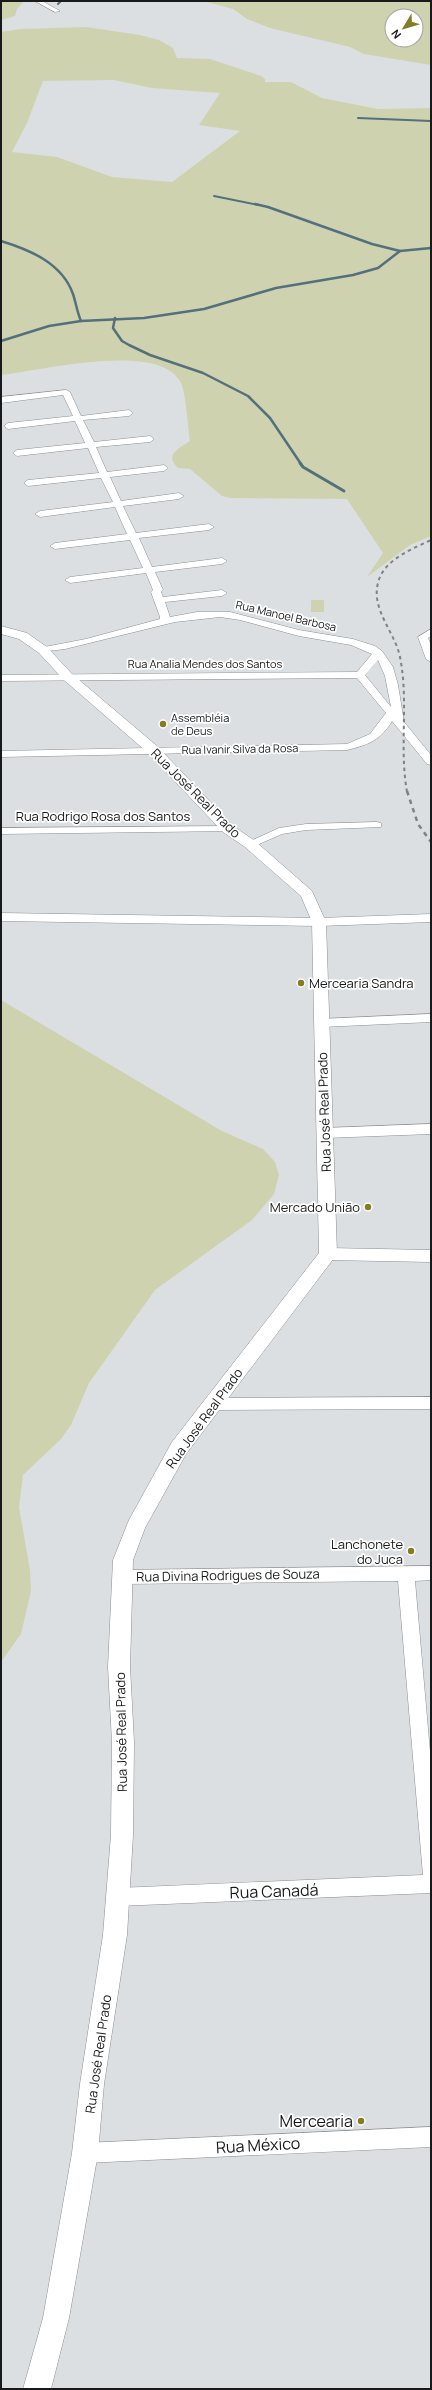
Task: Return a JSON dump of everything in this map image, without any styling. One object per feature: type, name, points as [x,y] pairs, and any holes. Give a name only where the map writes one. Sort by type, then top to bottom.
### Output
[{"type":"street","points":[[38,1],[57,11]]},
{"type":"street","points":[[1,400],[66,392],[117,505],[149,570],[165,617],[164,621]]},
{"type":"street","points":[[8,426],[129,413]]},
{"type":"street","points":[[17,453],[150,439]]},
{"type":"street","points":[[28,484],[164,468]]},
{"type":"street","points":[[40,514],[179,496]]},
{"type":"street","points":[[56,546],[209,527]]},
{"type":"street","points":[[70,580],[222,561]]},
{"type":"street","points":[[158,595],[169,598],[222,593]]},
{"type":"street","points":[[169,598],[179,619]]},
{"type":"street","name":"Rua Manoel Barbosa","points":[[43,650],[72,647],[164,621],[220,614],[245,617],[294,632],[359,644],[378,653]]},
{"type":"street","name":"Rua José Real Prado","points":[[1,630],[23,636],[43,650],[68,677],[152,750],[228,829],[250,844],[307,894],[319,922],[328,1254],[211,1404],[179,1448],[136,1526],[122,1560],[119,1667],[123,1742],[122,1835],[115,1936],[92,2084],[85,2153],[56,2318],[37,2389]]},
{"type":"street","points":[[431,632],[423,637],[431,660]]},
{"type":"street","points":[[399,722],[386,665],[378,653],[360,675],[431,762]]},
{"type":"street","name":"Rua Analia Mendes dos Santos","points":[[1,678],[360,675]]},
{"type":"street","name":"Rua Ivanir Silva da Rosa","points":[[1,754],[347,747],[369,742],[384,728],[391,713]]},
{"type":"street","points":[[250,844],[279,832],[306,827],[377,825]]},
{"type":"street","name":"Rua Rodrigo Rosa dos Santos","points":[[1,831],[228,829]]},
{"type":"street","points":[[1,917],[319,922],[431,918]]},
{"type":"street","points":[[321,1023],[431,1018]]},
{"type":"street","points":[[325,1134],[431,1129]]},
{"type":"street","points":[[328,1254],[431,1256]]},
{"type":"street","points":[[211,1404],[431,1403]]},
{"type":"street","points":[[406,1573],[431,1871]]},
{"type":"street","name":"Rua Divina Rodrigues de Souza","points":[[121,1577],[431,1573]]},
{"type":"street","name":"Rua Canadá","points":[[118,1898],[431,1884]]},
{"type":"street","name":"Rua México","points":[[85,2153],[431,2137]]},
{"type":"green space","points":[[1,1],[24,1],[17,9],[15,16],[1,20]]},
{"type":"green space","points":[[203,1],[431,1],[431,65],[364,54],[350,47],[270,28],[247,19],[233,9]]},
{"type":"green space","points":[[86,27],[140,35],[159,40],[173,48],[177,58],[210,59],[261,76],[265,79],[265,82],[291,82],[322,98],[378,109],[431,108],[431,536],[410,545],[367,577],[383,553],[347,499],[230,498],[222,496],[190,469],[178,468],[172,459],[172,456],[177,450],[190,441],[183,388],[181,383],[169,370],[149,363],[97,361],[1,375],[1,32],[20,29]],"holes":[[[114,80],[152,88],[220,93],[199,125],[240,131],[172,182],[112,177],[57,157],[12,152],[27,123],[43,81]]]},
{"type":"green space","points":[[311,600],[324,600],[324,612],[311,612]]},
{"type":"green space","points":[[1,1000],[222,1131],[263,1149],[275,1162],[279,1175],[274,1194],[252,1220],[155,1290],[89,1383],[71,1425],[61,1439],[23,1475],[19,1507],[30,1570],[31,1591],[21,1634],[1,1662]]},
{"type":"waterway","points":[[58,4],[61,1]]},
{"type":"waterway","points":[[358,118],[431,121]]},
{"type":"waterway","points":[[214,196],[259,205]]},
{"type":"waterway","points":[[255,204],[268,207],[372,244],[400,251]]},
{"type":"waterway","points":[[1,241],[34,254],[53,266],[68,283],[81,321]]},
{"type":"waterway","points":[[400,251],[431,248]]},
{"type":"waterway","points":[[115,319],[144,318],[204,309],[276,288],[353,275],[378,268],[400,251]]},
{"type":"waterway","points":[[81,321],[115,319]]},
{"type":"waterway","points":[[115,319],[113,328],[122,341],[150,355],[203,373],[248,396],[270,418],[301,464]]},
{"type":"waterway","points":[[1,341],[49,326],[81,321]]},
{"type":"waterway","points":[[300,463],[303,467],[344,491]]},
{"type":"railway","points":[[407,792],[404,758],[403,674],[400,657],[384,621],[378,602],[377,593],[381,575],[392,562],[407,551],[431,540]]},
{"type":"railway","points":[[407,791],[418,824],[431,842]]},
{"type":"place","name":"Assembléia de Deus","points":[[163,724]]},
{"type":"place","name":"Mercearia Sandra","points":[[301,983]]},
{"type":"place","name":"Mercado União","points":[[368,1207]]},
{"type":"place","name":"Lanchonete do Juca","points":[[411,1551]]},
{"type":"place","name":"Mercearia","points":[[361,2121]]}]
